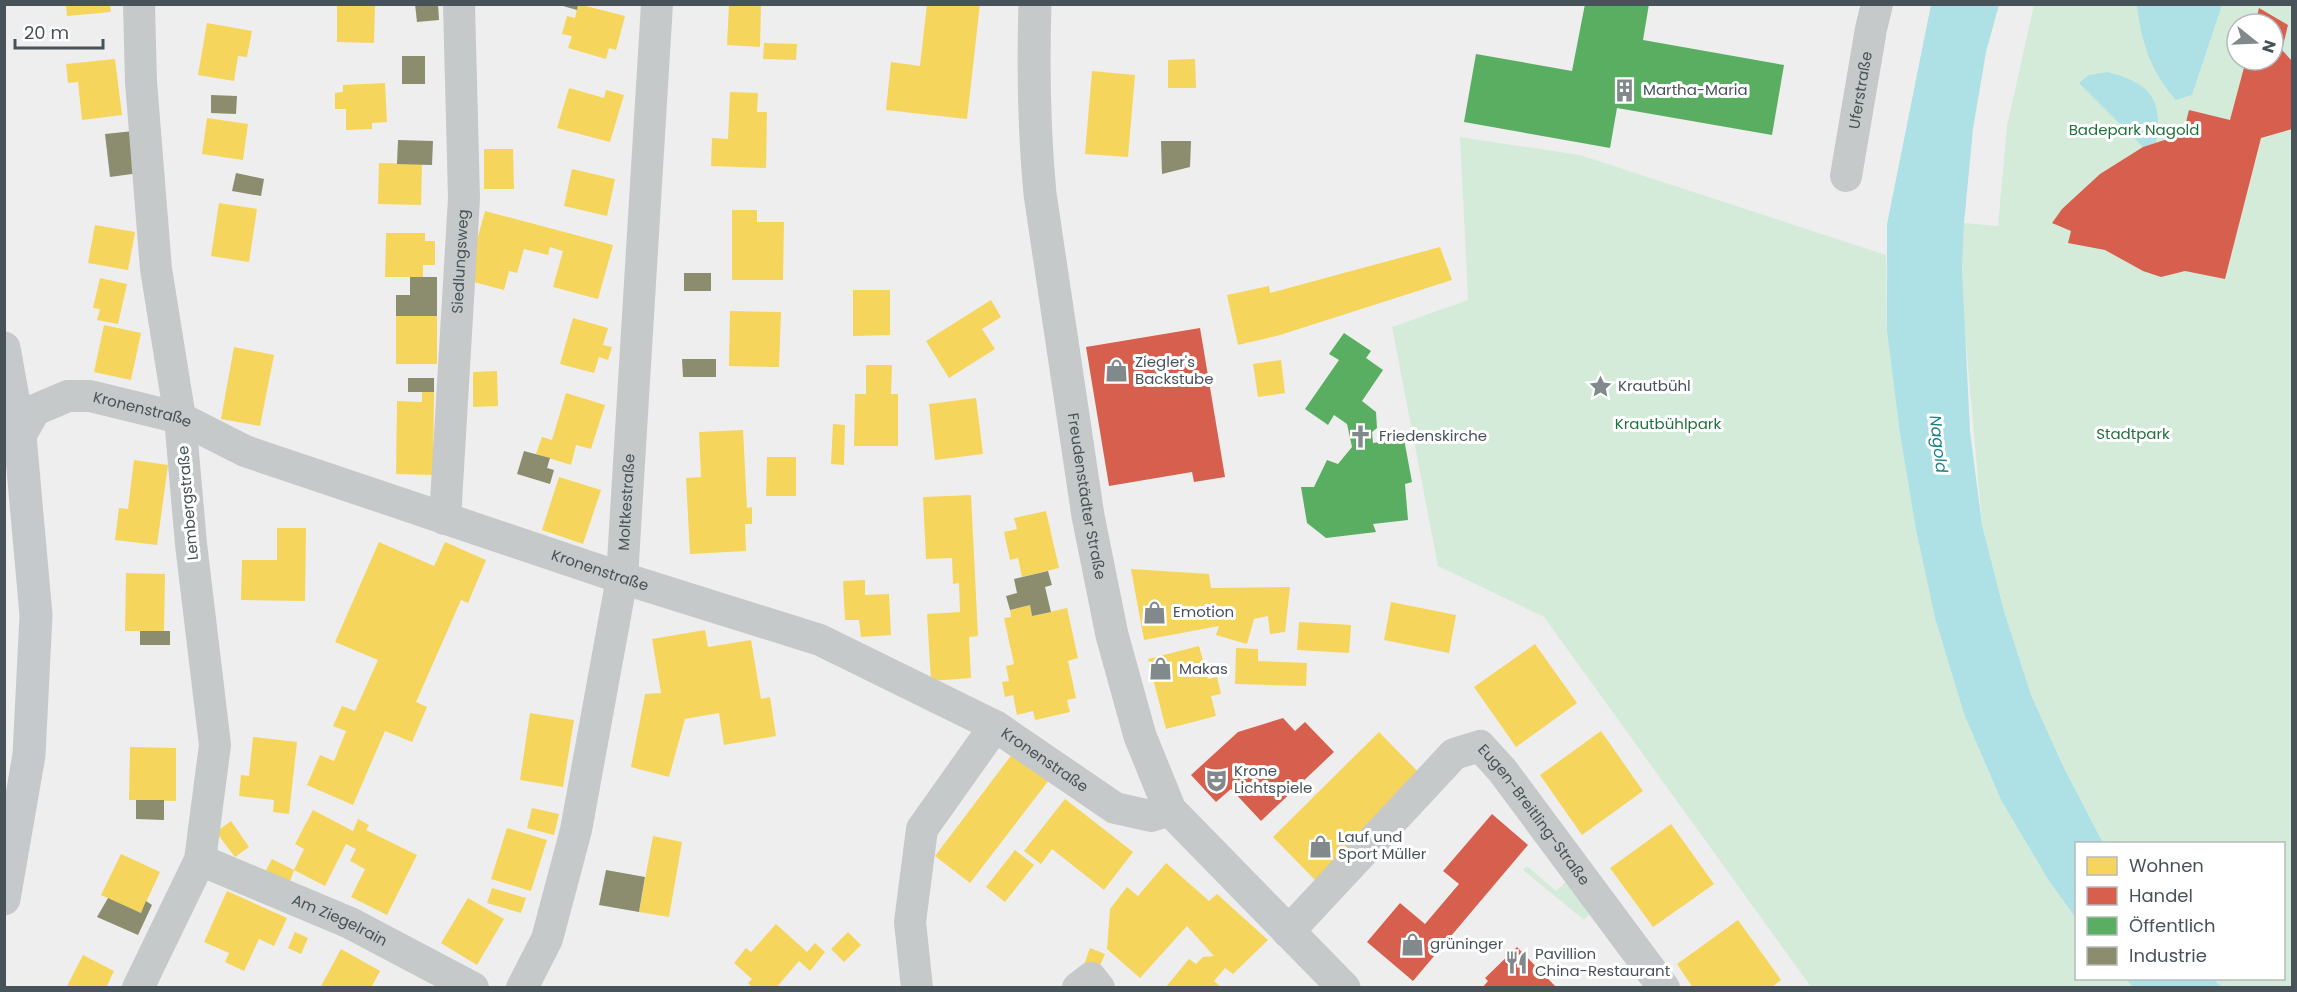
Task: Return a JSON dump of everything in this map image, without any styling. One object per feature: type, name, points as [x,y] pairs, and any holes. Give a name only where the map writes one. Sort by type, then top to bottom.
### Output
[{"type":"main road","points":[[4,348],[20,436],[36,615],[29,755],[4,899]]},
{"type":"street","name":"Lembergstraße","points":[[138,987],[200,860],[215,745],[191,544],[180,418],[154,255],[141,82],[139,4]]},
{"type":"street","name":"Siedlungsweg","points":[[445,519],[464,198],[459,4]]},
{"type":"street","name":"Moltkestraße","points":[[522,987],[547,939],[576,830],[622,578],[657,4]]},
{"type":"street","name":"Freudenstädter Straße","points":[[1035,4],[1033,53],[1039,183],[1088,516],[1112,635],[1140,736],[1170,810],[1344,987]]},
{"type":"street","name":"Uferstraße","points":[[1846,176],[1877,4]]},
{"type":"street","name":"Kronenstraße","points":[[20,436],[35,410],[68,396],[90,396],[180,418],[246,451],[622,578],[820,640],[995,726],[1115,808],[1151,816],[1170,810]]},
{"type":"street","points":[[916,987],[910,922],[922,829],[995,726]]},
{"type":"street","name":"Eugen-Breitling-Straße","points":[[1288,932],[1454,754],[1480,746],[1502,770],[1664,987]]},
{"type":"street","name":"Am Ziegelrain","points":[[200,860],[350,923],[473,987]]},
{"type":"street","name":"Freudenstädter Straße","points":[[1288,932],[1310,987]]},
{"type":"street","points":[[1078,987],[1091,978],[1099,987]]},
{"type":"green space","name":"Stadtpark","points":[[2034,5],[2292,5],[2292,987],[2222,987],[2214,980],[2285,980],[2285,842],[2102,842],[2063,766],[2031,695],[2004,611],[1982,525],[1964,322],[1962,271],[1964,223],[1998,226],[2007,126]]},
{"type":"green space","name":"Krautbühlpark","points":[[1460,137],[1580,155],[1886,255],[1887,331],[1900,434],[1916,530],[1935,618],[1964,714],[2001,800],[2049,881],[2075,917],[2075,980],[2127,980],[2133,987],[1811,987],[1544,617],[1438,566],[1392,327],[1468,300]]},
{"type":"green space","points":[[1527,866],[1556,891],[1573,875],[1598,906],[1584,920],[1523,870]]},
{"type":"water","name":"Nagold","points":[[1931,5],[1999,5],[1986,52],[1973,129],[1964,223],[1962,271],[1970,431],[1982,525],[2004,611],[2031,695],[2063,766],[2102,842],[2075,842],[2075,917],[2049,881],[2001,800],[1964,714],[1935,618],[1916,530],[1900,434],[1887,331],[1887,224]]},
{"type":"water","points":[[2137,5],[2222,5],[2192,95],[2176,100],[2160,79],[2141,32]]},
{"type":"water","points":[[2107,72],[2134,81],[2150,95],[2158,115],[2156,143],[2143,147],[2079,83],[2089,75]]},
{"type":"water","points":[[2127,980],[2214,980],[2222,987],[2133,987]]},
{"type":"building: Wohnen","points":[[66,4],[110,4],[111,12],[67,16]]},
{"type":"building: Wohnen","points":[[337,4],[375,4],[374,43],[337,42]]},
{"type":"building: Wohnen","points":[[578,4],[625,16],[616,50],[609,48],[606,59],[568,48],[572,36],[562,34],[567,16],[575,18]]},
{"type":"building: Wohnen","points":[[729,4],[761,4],[760,47],[727,45]]},
{"type":"building: Wohnen","points":[[927,4],[980,4],[967,119],[886,110],[891,62],[920,66]]},
{"type":"building: Wohnen","points":[[207,23],[252,31],[247,57],[238,56],[234,81],[198,75]]},
{"type":"building: Wohnen","points":[[764,43],[797,44],[796,60],[763,59]]},
{"type":"building: Wohnen","points":[[115,59],[122,115],[82,120],[78,82],[68,83],[66,64]]},
{"type":"building: Wohnen","points":[[1195,59],[1196,88],[1168,88],[1168,60]]},
{"type":"building: Wohnen","points":[[1092,71],[1135,75],[1128,157],[1085,154]]},
{"type":"building: Wohnen","points":[[385,83],[387,122],[372,123],[372,129],[346,130],[346,109],[335,109],[335,93],[343,92],[343,85]]},
{"type":"building: Wohnen","points":[[569,88],[604,98],[606,90],[624,95],[610,142],[557,128]]},
{"type":"building: Wohnen","points":[[730,92],[758,93],[757,112],[767,112],[766,168],[711,166],[712,138],[728,139]]},
{"type":"building: Wohnen","points":[[207,118],[248,124],[243,160],[202,154]]},
{"type":"building: Wohnen","points":[[484,149],[513,149],[514,189],[484,189]]},
{"type":"building: Wohnen","points":[[379,163],[422,164],[421,205],[378,204]]},
{"type":"building: Wohnen","points":[[572,169],[615,179],[607,216],[564,206]]},
{"type":"building: Wohnen","points":[[219,203],[257,209],[249,262],[211,256]]},
{"type":"building: Wohnen","points":[[732,210],[757,210],[757,222],[784,222],[783,280],[732,280]]},
{"type":"building: Wohnen","points":[[485,211],[613,245],[598,299],[553,287],[563,251],[550,247],[548,255],[524,249],[517,273],[509,271],[504,290],[466,280]]},
{"type":"building: Wohnen","points":[[95,225],[135,232],[128,270],[88,263]]},
{"type":"building: Wohnen","points":[[386,233],[425,233],[425,241],[435,241],[435,265],[423,265],[423,277],[385,277]]},
{"type":"building: Wohnen","points":[[1440,247],[1452,280],[1280,335],[1238,345],[1227,295],[1269,286],[1270,293]]},
{"type":"building: Wohnen","points":[[100,278],[127,284],[118,324],[97,320],[100,309],[93,308]]},
{"type":"building: Wohnen","points":[[853,290],[890,290],[890,335],[853,336]]},
{"type":"building: Wohnen","points":[[991,300],[1001,317],[982,329],[995,349],[949,378],[926,341]]},
{"type":"building: Wohnen","points":[[730,311],[781,312],[779,367],[729,366]]},
{"type":"building: Wohnen","points":[[396,316],[437,316],[437,364],[396,364]]},
{"type":"building: Wohnen","points":[[573,318],[608,328],[603,345],[612,347],[608,360],[599,357],[594,373],[560,364]]},
{"type":"building: Wohnen","points":[[104,325],[141,333],[131,380],[94,372]]},
{"type":"building: Wohnen","points":[[234,347],[274,355],[260,426],[221,419]]},
{"type":"building: Wohnen","points":[[1281,360],[1285,393],[1258,397],[1253,364]]},
{"type":"building: Wohnen","points":[[866,365],[892,365],[891,394],[898,394],[898,446],[854,446],[855,394],[866,394]]},
{"type":"building: Wohnen","points":[[497,371],[498,406],[473,407],[473,372]]},
{"type":"building: Wohnen","points":[[422,392],[434,392],[433,475],[396,474],[397,401],[422,402]]},
{"type":"building: Wohnen","points":[[566,393],[605,405],[591,449],[576,445],[571,465],[536,454],[542,437],[552,440]]},
{"type":"building: Wohnen","points":[[976,398],[983,454],[935,460],[929,404]]},
{"type":"building: Wohnen","points":[[833,424],[845,425],[844,465],[831,464]]},
{"type":"building: Wohnen","points":[[743,430],[747,508],[752,507],[752,524],[745,524],[746,551],[690,554],[686,478],[701,477],[699,432]]},
{"type":"building: Wohnen","points":[[767,457],[796,457],[796,496],[766,496]]},
{"type":"building: Wohnen","points":[[134,460],[168,465],[157,545],[115,540],[119,508],[128,509]]},
{"type":"building: Wohnen","points":[[559,477],[601,490],[583,544],[542,530]]},
{"type":"building: Wohnen","points":[[971,495],[978,636],[969,637],[971,678],[931,681],[927,614],[960,612],[959,583],[953,584],[952,558],[926,559],[923,497]]},
{"type":"building: Wohnen","points":[[1046,511],[1059,568],[1022,577],[1018,558],[1010,560],[1004,532],[1017,529],[1014,518]]},
{"type":"building: Wohnen","points":[[277,528],[306,528],[305,601],[241,600],[242,560],[277,560]]},
{"type":"building: Wohnen","points":[[379,542],[434,566],[445,542],[486,560],[468,603],[461,600],[416,702],[427,707],[412,742],[385,731],[353,805],[307,785],[320,755],[334,761],[346,731],[333,726],[342,706],[355,711],[378,660],[335,642]]},
{"type":"building: Wohnen","points":[[1131,569],[1209,574],[1211,588],[1290,587],[1285,632],[1270,634],[1268,616],[1254,619],[1247,644],[1216,635],[1219,626],[1144,640]]},
{"type":"building: Wohnen","points":[[126,573],[165,574],[164,631],[125,631]]},
{"type":"building: Wohnen","points":[[865,580],[865,595],[889,594],[891,635],[861,637],[859,620],[845,620],[843,581]]},
{"type":"building: Wohnen","points":[[1391,602],[1456,615],[1449,653],[1384,640]]},
{"type":"building: Wohnen","points":[[1030,605],[1032,616],[1067,608],[1078,658],[1068,661],[1076,698],[1067,700],[1070,712],[1035,720],[1033,711],[1017,715],[1013,695],[1005,697],[1002,682],[1009,681],[1006,666],[1014,664],[1004,618],[1011,617],[1010,610]]},
{"type":"building: Wohnen","points":[[1299,622],[1351,625],[1349,653],[1297,650]]},
{"type":"building: Wohnen","points":[[705,630],[708,647],[751,640],[761,699],[770,697],[776,736],[724,745],[719,713],[685,719],[669,777],[631,767],[645,694],[661,693],[652,639]]},
{"type":"building: Wohnen","points":[[1535,644],[1577,703],[1516,747],[1474,687]]},
{"type":"building: Wohnen","points":[[1199,646],[1208,679],[1217,677],[1221,694],[1211,696],[1216,716],[1166,729],[1148,659]]},
{"type":"building: Wohnen","points":[[1236,648],[1258,649],[1258,661],[1307,663],[1306,686],[1235,684]]},
{"type":"building: Wohnen","points":[[530,713],[574,720],[563,787],[520,780]]},
{"type":"building: Wohnen","points":[[1601,731],[1643,791],[1582,835],[1540,775]]},
{"type":"building: Wohnen","points":[[1379,732],[1424,778],[1318,883],[1273,837]]},
{"type":"building: Wohnen","points":[[253,737],[297,742],[289,814],[273,812],[274,800],[239,796],[241,775],[249,776]]},
{"type":"building: Wohnen","points":[[130,747],[176,748],[176,801],[129,800]]},
{"type":"building: Wohnen","points":[[1013,753],[1049,780],[970,883],[935,856]]},
{"type":"building: Wohnen","points":[[1065,799],[1133,852],[1104,890],[1052,849],[1041,864],[1024,851]]},
{"type":"building: Wohnen","points":[[532,808],[559,814],[554,835],[527,828]]},
{"type":"building: Wohnen","points":[[313,810],[353,831],[358,819],[369,825],[366,830],[417,855],[387,915],[351,897],[365,869],[350,861],[356,849],[346,844],[325,886],[294,870],[304,849],[295,844]]},
{"type":"building: Wohnen","points":[[231,821],[249,847],[235,857],[216,832]]},
{"type":"building: Wohnen","points":[[1671,824],[1714,884],[1653,927],[1610,868]]},
{"type":"building: Wohnen","points":[[507,828],[547,840],[531,891],[491,879]]},
{"type":"building: Wohnen","points":[[653,836],[682,842],[669,917],[639,912]]},
{"type":"building: Wohnen","points":[[1015,850],[1034,865],[1005,902],[986,887]]},
{"type":"building: Wohnen","points":[[121,854],[160,872],[141,913],[101,895]]},
{"type":"building: Wohnen","points":[[272,859],[294,870],[289,884],[265,872]]},
{"type":"building: Wohnen","points":[[1166,863],[1209,901],[1217,894],[1268,940],[1233,974],[1225,968],[1214,981],[1222,988],[1165,988],[1189,959],[1196,964],[1203,957],[1214,956],[1187,926],[1140,978],[1107,949],[1110,909],[1127,887],[1138,896]]},
{"type":"building: Wohnen","points":[[492,888],[526,898],[521,913],[487,903]]},
{"type":"building: Wohnen","points":[[227,891],[287,918],[274,946],[259,939],[244,971],[225,962],[229,953],[204,942]]},
{"type":"building: Wohnen","points":[[468,898],[504,919],[477,965],[441,943]]},
{"type":"building: Wohnen","points":[[1738,920],[1781,980],[1771,988],[1693,988],[1677,964]]},
{"type":"building: Wohnen","points":[[776,924],[807,952],[815,943],[825,952],[810,971],[799,961],[776,988],[753,988],[748,983],[752,979],[734,963],[746,948],[751,952]]},
{"type":"building: Wohnen","points":[[295,932],[308,938],[301,954],[288,948]]},
{"type":"building: Wohnen","points":[[848,932],[861,945],[844,962],[831,949]]},
{"type":"building: Wohnen","points":[[1090,948],[1105,954],[1098,970],[1084,965]]},
{"type":"building: Wohnen","points":[[341,949],[380,971],[371,988],[320,988]]},
{"type":"building: Wohnen","points":[[83,955],[114,971],[106,988],[66,988]]},
{"type":"building: Handel","points":[[2285,53],[2292,61],[2292,129],[2261,138],[2225,279],[2185,271],[2161,277],[2143,271],[2105,250],[2068,243],[2071,231],[2052,223],[2062,209],[2100,174],[2143,147],[2183,134],[2189,110],[2230,120],[2243,72],[2285,72]]},
{"type":"building: Handel","points":[[1200,328],[1225,477],[1194,482],[1192,472],[1109,486],[1086,347]]},
{"type":"building: Handel","points":[[1283,718],[1295,731],[1305,722],[1334,752],[1261,821],[1231,789],[1216,802],[1191,775],[1238,732]]},
{"type":"building: Handel","points":[[1492,814],[1528,845],[1413,981],[1367,942],[1400,903],[1425,924],[1459,884],[1443,871]]},
{"type":"building: Handel","name":"Pavillion China-Restaurant","points":[[1517,947],[1557,988],[1482,988],[1488,981],[1485,978]]},
{"type":"building: Öffentlich","name":"Martha-Maria","points":[[1585,4],[1649,4],[1643,40],[1784,65],[1772,135],[1617,108],[1610,148],[1464,122],[1476,54],[1572,71]]},
{"type":"building: Öffentlich","name":"Friedenskirche","points":[[1344,333],[1371,351],[1366,358],[1383,370],[1362,401],[1376,412],[1377,428],[1372,432],[1373,443],[1404,439],[1412,482],[1405,484],[1408,520],[1373,524],[1376,532],[1326,538],[1307,523],[1301,487],[1314,487],[1327,460],[1338,464],[1352,447],[1347,424],[1334,415],[1328,425],[1305,409],[1339,360],[1329,354]]},
{"type":"building: Industrie","points":[[415,4],[438,4],[439,20],[417,22]]},
{"type":"building: Industrie","points":[[556,4],[578,4],[577,10]]},
{"type":"building: Industrie","points":[[402,56],[425,56],[425,84],[402,84]]},
{"type":"building: Industrie","points":[[211,95],[237,96],[236,114],[211,113]]},
{"type":"building: Industrie","points":[[134,131],[139,173],[110,177],[105,134]]},
{"type":"building: Industrie","points":[[398,140],[433,141],[432,165],[397,164]]},
{"type":"building: Industrie","points":[[1161,141],[1191,141],[1190,167],[1162,174]]},
{"type":"building: Industrie","points":[[236,173],[264,179],[261,196],[232,191]]},
{"type":"building: Industrie","points":[[684,273],[711,273],[711,291],[684,291]]},
{"type":"building: Industrie","points":[[410,277],[437,277],[437,316],[396,316],[396,295],[410,295]]},
{"type":"building: Industrie","points":[[682,359],[716,359],[716,377],[683,377]]},
{"type":"building: Industrie","points":[[408,378],[434,378],[434,392],[408,392]]},
{"type":"building: Industrie","points":[[524,451],[550,458],[547,468],[554,470],[550,484],[517,474]]},
{"type":"building: Industrie","points":[[1048,571],[1052,585],[1045,587],[1051,612],[1032,616],[1030,605],[1010,610],[1006,596],[1017,593],[1014,579]]},
{"type":"building: Industrie","points":[[140,631],[170,631],[170,645],[140,645]]},
{"type":"building: Industrie","points":[[136,800],[164,800],[164,820],[136,819]]},
{"type":"building: Industrie","points":[[606,870],[645,877],[639,912],[599,905]]},
{"type":"building: Industrie","points":[[108,898],[141,913],[146,901],[152,905],[138,935],[97,917]]},
{"type":"place","name":"Martha-Maria","points":[[1625,90]]},
{"type":"place","name":"Ziegler's Backstube","points":[[1117,371]]},
{"type":"place","name":"Krautbühl","points":[[1600,386]]},
{"type":"place","name":"Friedenskirche","points":[[1361,436]]},
{"type":"place","name":"Emotion","points":[[1155,612]]},
{"type":"place","name":"Makas","points":[[1161,669]]},
{"type":"place","name":"Krone Lichtspiele","points":[[1216,780]]},
{"type":"place","name":"Lauf und Sport Müller","points":[[1320,846]]},
{"type":"place","name":"grüninger","points":[[1412,944]]},
{"type":"place","name":"Pavillion China-Restaurant","points":[[1517,963]]},
{"type":"park label","name":"Badepark Nagold","points":[[2134,130]]}]
